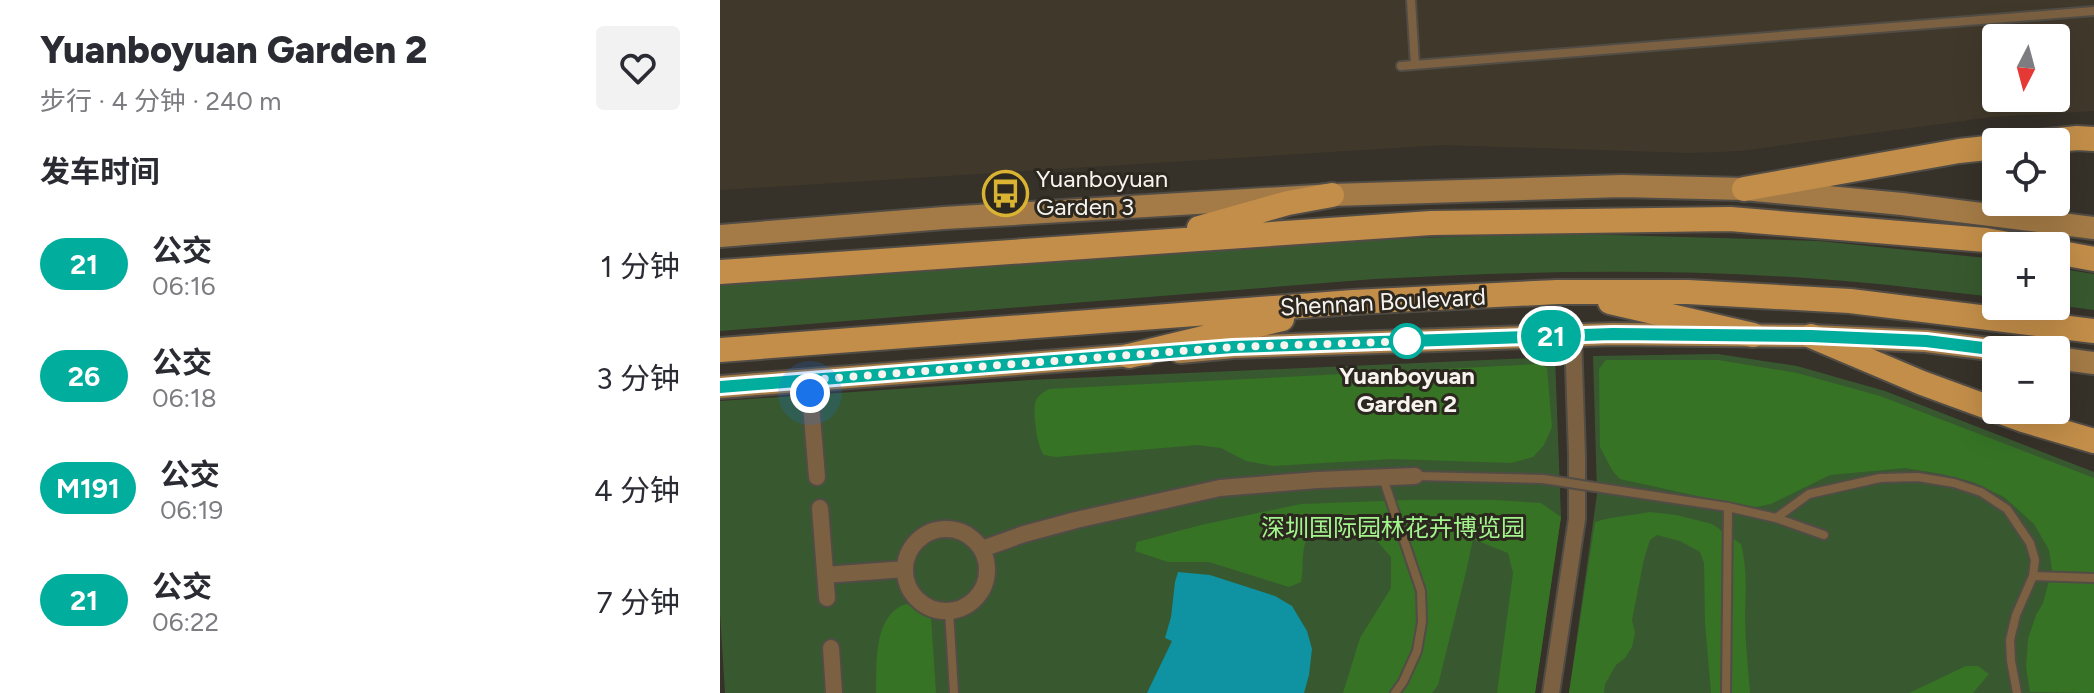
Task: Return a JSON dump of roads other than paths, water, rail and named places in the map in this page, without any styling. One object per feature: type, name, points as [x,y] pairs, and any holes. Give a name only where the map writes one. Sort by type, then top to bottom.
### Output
[{"type":"main road","points":[[2070,139],[2094,139]]},
{"type":"main road","points":[[1744,189],[1982,149]]},
{"type":"main road","points":[[720,236],[944,218],[1332,195],[1622,186],[1744,189],[1902,204],[2094,228]]},
{"type":"main road","points":[[1136,243],[1288,203],[1332,195]]},
{"type":"main road","points":[[720,272],[1431,223],[1730,219],[1982,240]]},
{"type":"main road","points":[[2070,255],[2094,259]]},
{"type":"main road","points":[[1557,292],[1753,335]]},
{"type":"main road","name":"Shennan Boulevard","points":[[720,350],[1353,302],[1557,292],[1688,292],[1850,301],[2094,331]]},
{"type":"main road","points":[[1129,356],[1353,302]]},
{"type":"main road","points":[[720,387],[1233,347],[1573,335],[1811,336],[1926,341],[1982,348]]},
{"type":"main road","points":[[1811,336],[1922,383],[2023,420],[2094,441]]},
{"type":"main road","points":[[2070,360],[2094,363]]},
{"type":"street","points":[[1551,693],[1577,519],[1573,335]]},
{"type":"street","points":[[809,380],[817,477]]},
{"type":"street","points":[[982,549],[1076,520],[1220,488],[1415,476]]},
{"type":"street","points":[[820,508],[827,598]]},
{"type":"street","points":[[936,530],[962,532],[982,549],[987,562],[983,589],[963,607],[949,610],[923,604],[907,583],[905,569],[914,545],[936,530]]},
{"type":"street","points":[[825,575],[905,569]]},
{"type":"street","points":[[831,648],[834,693]]},
{"type":"lane","points":[[1411,0],[1415,65]]},
{"type":"lane","points":[[1401,66],[2094,11]]},
{"type":"lane","points":[[1415,476],[1543,479],[1728,507],[1776,518],[1824,535]]},
{"type":"lane","points":[[1383,477],[1421,591],[1422,622],[1417,651],[1395,693]]},
{"type":"lane","points":[[1776,518],[1809,494],[1880,478],[1918,477],[1954,483],[1981,492],[2007,509],[2030,543],[2035,560],[2033,576],[2016,615],[2010,640],[2017,693]]},
{"type":"lane","points":[[1726,693],[1728,507]]},
{"type":"lane","points":[[2033,576],[2094,578]]},
{"type":"lane","points":[[949,610],[954,693]]},
{"type":"water","points":[[1178,572],[1210,575],[1275,596],[1292,606],[1307,631],[1312,649],[1304,693],[1147,693],[1172,641],[1165,638]]},
{"type":"place","name":"Yuanboyuan Garden 3","points":[[1005,193]]},
{"type":"place","name":"Yuanboyuan Garden 2","points":[[1407,341]]},
{"type":"park label","name":"深圳国际园林花卉博览园","points":[[1393,528]]}]
